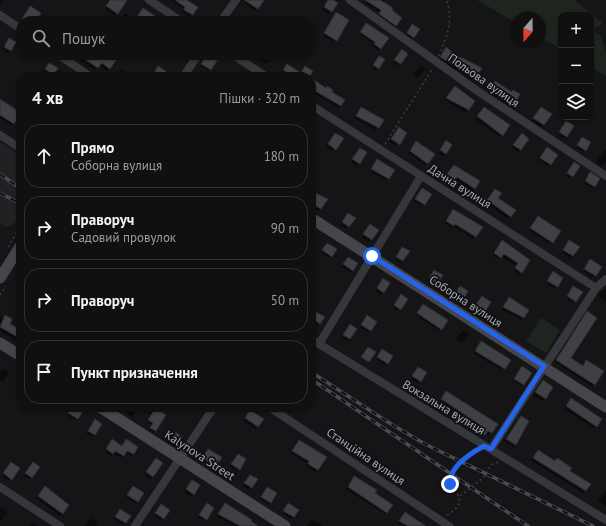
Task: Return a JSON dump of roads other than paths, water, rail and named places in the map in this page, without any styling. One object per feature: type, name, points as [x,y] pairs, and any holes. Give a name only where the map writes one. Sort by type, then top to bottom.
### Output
[{"type":"street","points":[[149,0],[173,16]]},
{"type":"street","points":[[225,16],[236,0]]},
{"type":"street","name":"Польова вулиця","points":[[350,0],[437,62],[606,176]]},
{"type":"street","points":[[0,15],[16,26]]},
{"type":"street","points":[[66,60],[84,72]]},
{"type":"street","points":[[186,72],[194,60]]},
{"type":"street","points":[[242,60],[260,72]]},
{"type":"street","name":"Дачна вулиця","points":[[316,108],[596,288]]},
{"type":"street","points":[[0,135],[16,146]]},
{"type":"street","points":[[318,344],[422,176]]},
{"type":"street","name":"Соборна вулиця","points":[[316,221],[606,407]]},
{"type":"street","points":[[0,278],[16,253]]},
{"type":"street","points":[[487,447],[544,366],[596,288],[606,279]]},
{"type":"street","points":[[0,343],[16,353]]},
{"type":"street","name":"Вокзальна вулиця","points":[[318,344],[606,520]]},
{"type":"street","name":"Kalynova Street","points":[[108,412],[285,526]]},
{"type":"street","points":[[135,526],[211,412]]},
{"type":"street","name":"Станційна вулиця","points":[[276,412],[444,525]]},
{"type":"street","points":[[0,487],[60,526]]},
{"type":"railway","points":[[0,174],[16,185]]},
{"type":"railway","points":[[0,193],[16,201]]},
{"type":"railway","points":[[316,375],[391,424],[425,444],[593,526]]},
{"type":"railway","points":[[316,382],[528,526]]}]
